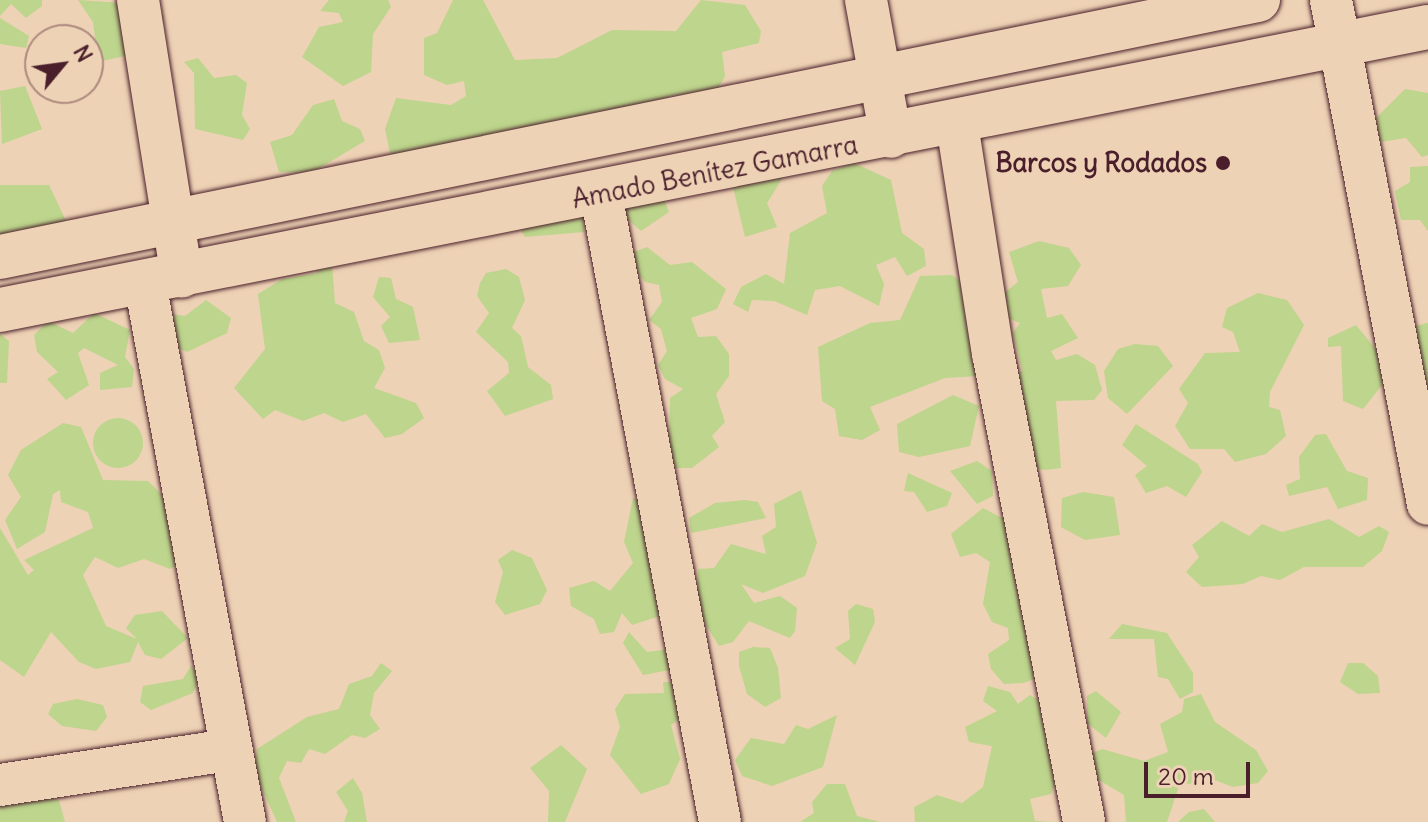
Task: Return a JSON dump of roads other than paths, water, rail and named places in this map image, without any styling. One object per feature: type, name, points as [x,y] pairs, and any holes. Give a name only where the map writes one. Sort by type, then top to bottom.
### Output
[{"type":"main road","points":[[0,257],[172,218],[880,80],[1258,0]]},
{"type":"main road","name":"Amado Benítez Gamarra","points":[[0,310],[1107,95],[1428,27]]},
{"type":"main road","points":[[1095,34],[1107,95]]},
{"type":"street","points":[[138,0],[172,218],[163,280],[230,750],[245,822]]},
{"type":"street","points":[[866,0],[891,137]]},
{"type":"street","points":[[1331,0],[1428,504]]},
{"type":"street","points":[[957,124],[993,353],[1084,822]]},
{"type":"street","points":[[601,194],[720,822]]},
{"type":"street","points":[[0,785],[230,750]]},
{"type":"place","name":"Barcos y Rodados","points":[[1223,163]]}]
